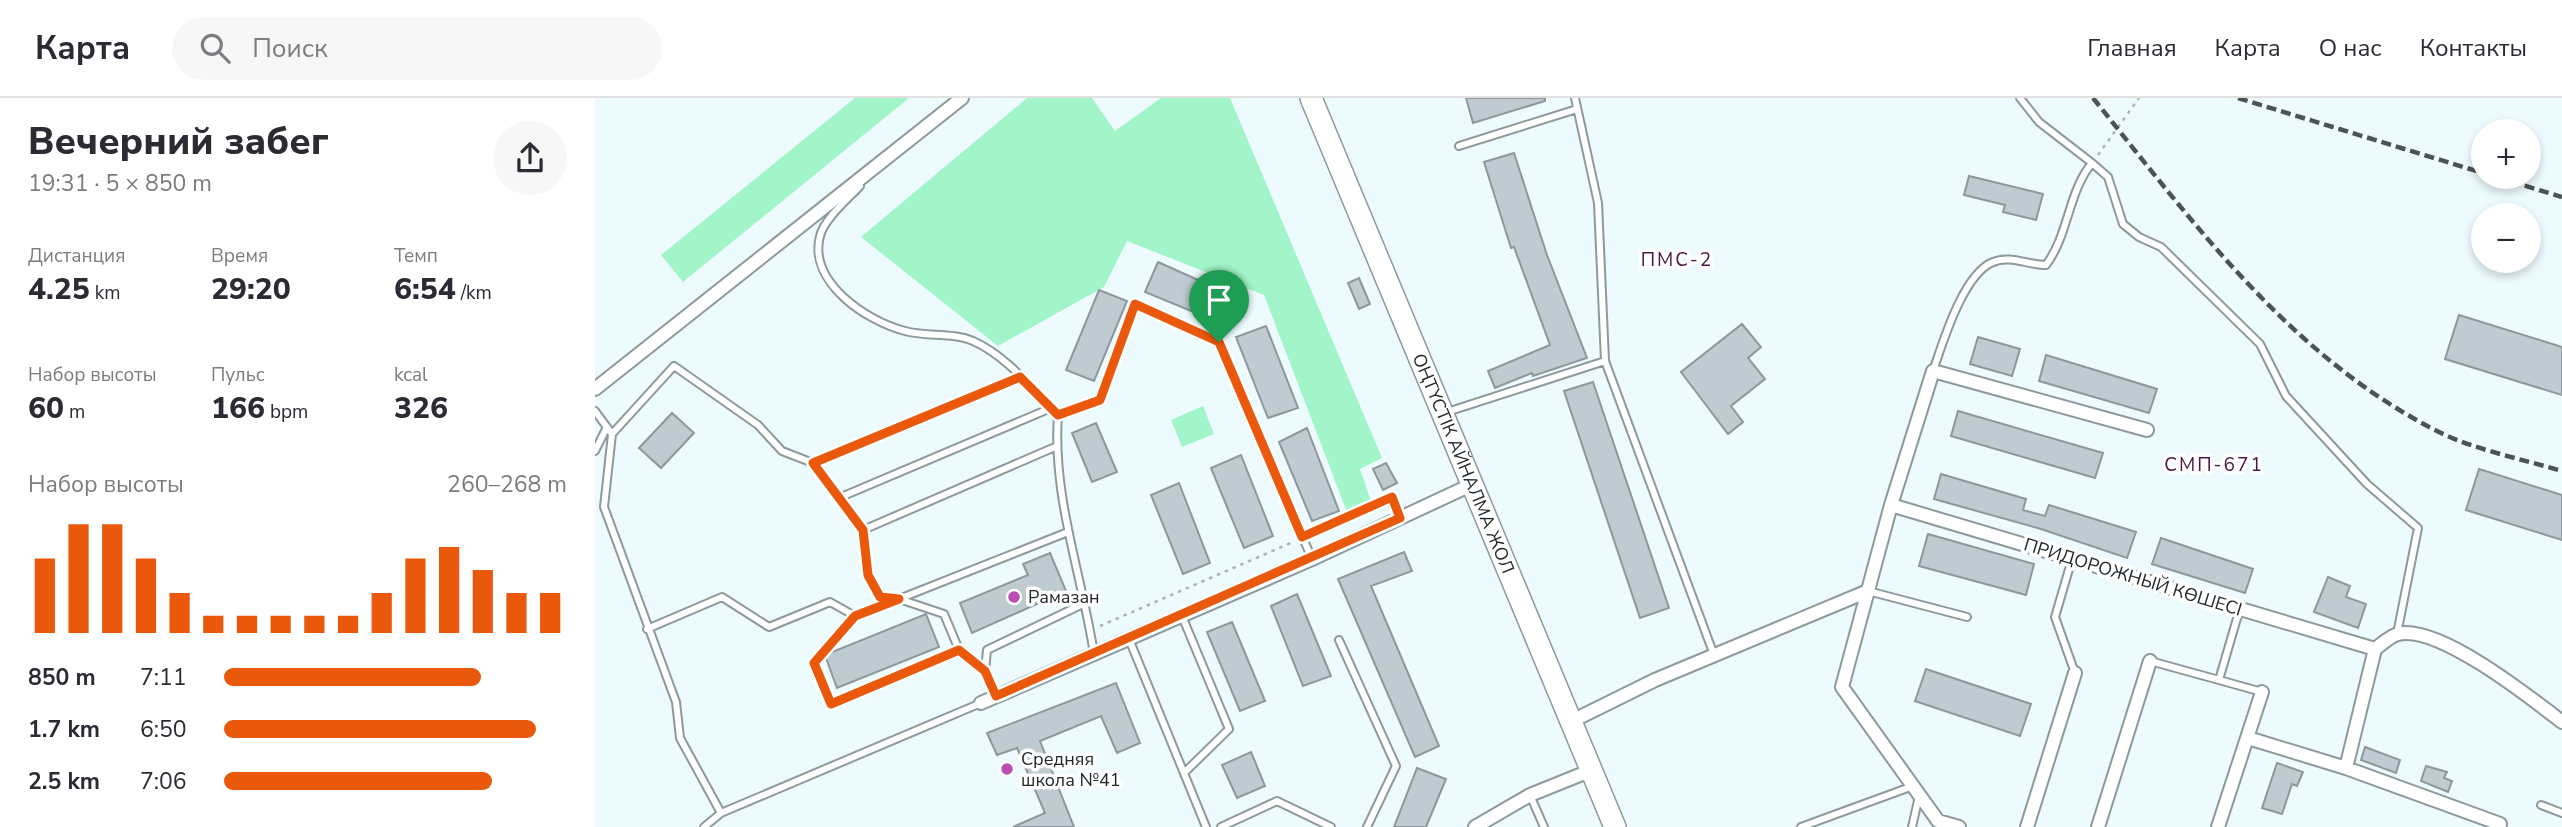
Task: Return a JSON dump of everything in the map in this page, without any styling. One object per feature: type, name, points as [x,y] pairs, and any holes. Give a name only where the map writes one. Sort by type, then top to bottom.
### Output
[{"type":"highway","name":"ОҢТҮСТІК АЙНАЛМА ЖОЛ","points":[[1311,98],[1615,827]]},
{"type":"street","points":[[595,389],[962,98]]},
{"type":"street","points":[[1959,827],[1938,821],[1842,687],[1891,505],[1933,371],[2147,430]]},
{"type":"street","points":[[981,703],[1312,559],[1473,484]]},
{"type":"street","name":"ПРИДОРОЖНЫЙ КӨШЕСІ","points":[[1891,505],[2375,649]]},
{"type":"street","points":[[1572,721],[1715,655],[1868,591]]},
{"type":"street","points":[[2346,768],[2375,649],[2397,634],[2418,635],[2493,670],[2562,722]]},
{"type":"street","points":[[2098,827],[2150,661]]},
{"type":"street","points":[[2027,827],[2075,673]]},
{"type":"street","points":[[2218,827],[2262,692]]},
{"type":"street","points":[[2248,738],[2346,768],[2500,824],[2499,827]]},
{"type":"street","points":[[1475,827],[1530,795],[1591,770]]},
{"type":"lane","points":[[1575,98],[1598,203],[1605,361],[1715,655]]},
{"type":"lane","points":[[2020,98],[2039,122],[2108,177],[2123,224],[2139,237],[2161,247],[2260,344],[2286,396],[2367,484],[2419,528],[2397,634]]},
{"type":"lane","points":[[1459,146],[1577,109]]},
{"type":"lane","points":[[1933,371],[1948,327],[1960,303],[1973,281],[1991,262],[2011,259],[2031,265],[2046,265],[2065,230],[2081,176],[2092,163]]},
{"type":"lane","points":[[876,166],[820,233],[818,252],[830,281],[846,303],[904,331],[971,340],[996,353],[1058,415]]},
{"type":"lane","points":[[1058,415],[1100,400],[1135,304],[1219,342],[1312,559]]},
{"type":"lane","points":[[1443,413],[1605,361]]},
{"type":"lane","points":[[721,813],[680,738],[676,702],[604,507],[612,434],[674,366],[758,425],[782,451],[813,463],[841,497],[863,530],[868,575],[880,597],[899,599],[944,614],[959,650],[985,671],[996,696]]},
{"type":"lane","points":[[813,463],[1020,377]]},
{"type":"lane","points":[[841,497],[1051,408]]},
{"type":"lane","points":[[595,411],[612,434]]},
{"type":"lane","points":[[1058,415],[1055,447],[1068,533],[1087,602],[1094,654]]},
{"type":"lane","points":[[595,451],[607,427]]},
{"type":"lane","points":[[863,530],[1055,447]]},
{"type":"lane","points":[[959,650],[831,704],[814,663],[855,616],[1068,533]]},
{"type":"lane","points":[[2072,559],[2055,617],[2075,673]]},
{"type":"lane","points":[[1868,591],[1967,617]]},
{"type":"lane","points":[[647,629],[722,597],[769,627],[830,602],[855,616]]},
{"type":"lane","points":[[985,671],[987,650],[1087,602]]},
{"type":"lane","points":[[2220,680],[2240,608]]},
{"type":"lane","points":[[1182,616],[1229,729],[1184,772]]},
{"type":"lane","points":[[1129,639],[1206,827]]},
{"type":"lane","points":[[1339,640],[1396,766],[1367,827]]},
{"type":"lane","points":[[2150,661],[2262,692]]},
{"type":"lane","points":[[704,827],[721,813],[981,703]]},
{"type":"lane","points":[[1801,827],[1916,790],[1912,827]]},
{"type":"lane","points":[[1530,795],[1543,827]]},
{"type":"lane","points":[[1221,827],[1277,801],[1331,827]]},
{"type":"lane","points":[[2540,805],[2562,813]]},
{"type":"path","points":[[2092,163],[2139,98]]},
{"type":"path","points":[[1091,631],[1392,497],[1400,518]]},
{"type":"green space","points":[[855,98],[909,98],[683,282],[661,255]]},
{"type":"green space","points":[[1027,98],[1092,98],[1115,131],[1161,98],[1230,98],[1382,458],[1360,469],[1371,501],[1347,512],[1264,295],[1127,241],[1104,287],[998,346],[861,237]]},
{"type":"green space","points":[[1203,406],[1214,434],[1182,447],[1171,420]]},
{"type":"building","points":[[1466,98],[1545,98],[1545,101],[1473,123]]},
{"type":"building","points":[[1514,153],[1547,255],[1587,358],[1533,376],[1532,373],[1495,388],[1488,371],[1550,345],[1514,247],[1511,248],[1484,162]]},
{"type":"building","points":[[1969,176],[2043,194],[2036,220],[2003,212],[2005,205],[1964,195]]},
{"type":"building","points":[[1158,262],[1236,297],[1225,325],[1145,292]]},
{"type":"building","points":[[1359,278],[1370,304],[1359,309],[1348,283]]},
{"type":"building","points":[[1099,290],[1127,301],[1094,381],[1066,370]]},
{"type":"building","points":[[2459,315],[2562,347],[2562,395],[2445,359]]},
{"type":"building","points":[[1742,324],[1761,347],[1748,358],[1765,379],[1731,406],[1743,422],[1728,434],[1681,372]]},
{"type":"building","points":[[1266,326],[1298,408],[1268,418],[1236,337]]},
{"type":"building","points":[[1978,337],[2020,349],[2012,376],[1970,364]]},
{"type":"building","points":[[2046,355],[2157,389],[2149,413],[2039,381]]},
{"type":"building","points":[[1593,382],[1669,608],[1640,618],[1564,391]]},
{"type":"building","points":[[1958,411],[2103,453],[2095,478],[1951,436]]},
{"type":"building","points":[[672,413],[694,433],[661,468],[639,448]]},
{"type":"building","points":[[1096,423],[1117,472],[1092,482],[1072,433]]},
{"type":"building","points":[[1307,428],[1339,511],[1312,521],[1279,442]]},
{"type":"building","points":[[1241,455],[1273,536],[1244,548],[1211,468]]},
{"type":"building","points":[[1386,463],[1397,483],[1383,490],[1373,469]]},
{"type":"building","points":[[2479,469],[2562,495],[2562,540],[2466,510]]},
{"type":"building","points":[[1941,474],[2026,499],[2023,510],[2045,516],[2049,505],[2136,532],[2127,558],[2041,529],[1934,499]]},
{"type":"building","points":[[1179,483],[1210,563],[1183,574],[1151,495]]},
{"type":"building","points":[[1928,534],[2034,564],[2026,595],[1919,566]]},
{"type":"building","points":[[2161,538],[2253,569],[2245,593],[2152,564]]},
{"type":"building","points":[[1404,552],[1412,571],[1371,586],[1439,746],[1415,757],[1338,579]]},
{"type":"building","name":"Рамазан","points":[[1050,553],[1066,591],[972,633],[960,603],[1028,575],[1023,564]]},
{"type":"building","points":[[2328,577],[2350,586],[2346,597],[2366,604],[2358,628],[2314,612]]},
{"type":"building","points":[[1297,594],[1331,676],[1303,686],[1271,606]]},
{"type":"building","points":[[926,614],[939,647],[837,688],[826,658],[832,652]]},
{"type":"building","points":[[1232,622],[1265,701],[1240,711],[1207,632]]},
{"type":"building","points":[[1926,669],[2031,704],[2020,736],[1915,701]]},
{"type":"building","points":[[1116,683],[1140,743],[1117,753],[1101,716],[1040,741],[1074,827],[1013,827],[1045,813],[1017,748],[997,755],[987,733]]},
{"type":"building","points":[[2365,747],[2400,760],[2396,773],[2361,760]]},
{"type":"building","points":[[1251,752],[1265,786],[1237,798],[1222,765]]},
{"type":"building","points":[[2277,763],[2303,772],[2297,786],[2292,784],[2282,814],[2262,808]]},
{"type":"building","points":[[2426,766],[2447,772],[2444,778],[2452,781],[2448,792],[2421,781]]},
{"type":"building","points":[[1417,768],[1446,779],[1426,827],[1394,827]]},
{"type":"railway","points":[[2093,98],[2207,238],[2289,325],[2334,364],[2382,399],[2449,437],[2562,471]]},
{"type":"railway","points":[[2238,98],[2471,169]]},
{"type":"railway","points":[[2536,189],[2562,197]]},
{"type":"place","name":"Рамазан","points":[[1014,597]]},
{"type":"place","name":"Средняя школа №41","points":[[1007,769]]},
{"type":"district","name":"ПМС-2","points":[[1677,259]]},
{"type":"district","name":"СМП-671","points":[[2214,464]]},
{"type":"route","points":[[1135,304],[1219,342],[1302,537],[1392,497],[1400,518],[996,696],[985,671],[959,650],[831,704],[814,663],[855,616],[899,599],[880,597],[868,575],[863,530],[841,497],[813,463],[1020,377],[1058,415],[1100,400],[1135,304]]}]
